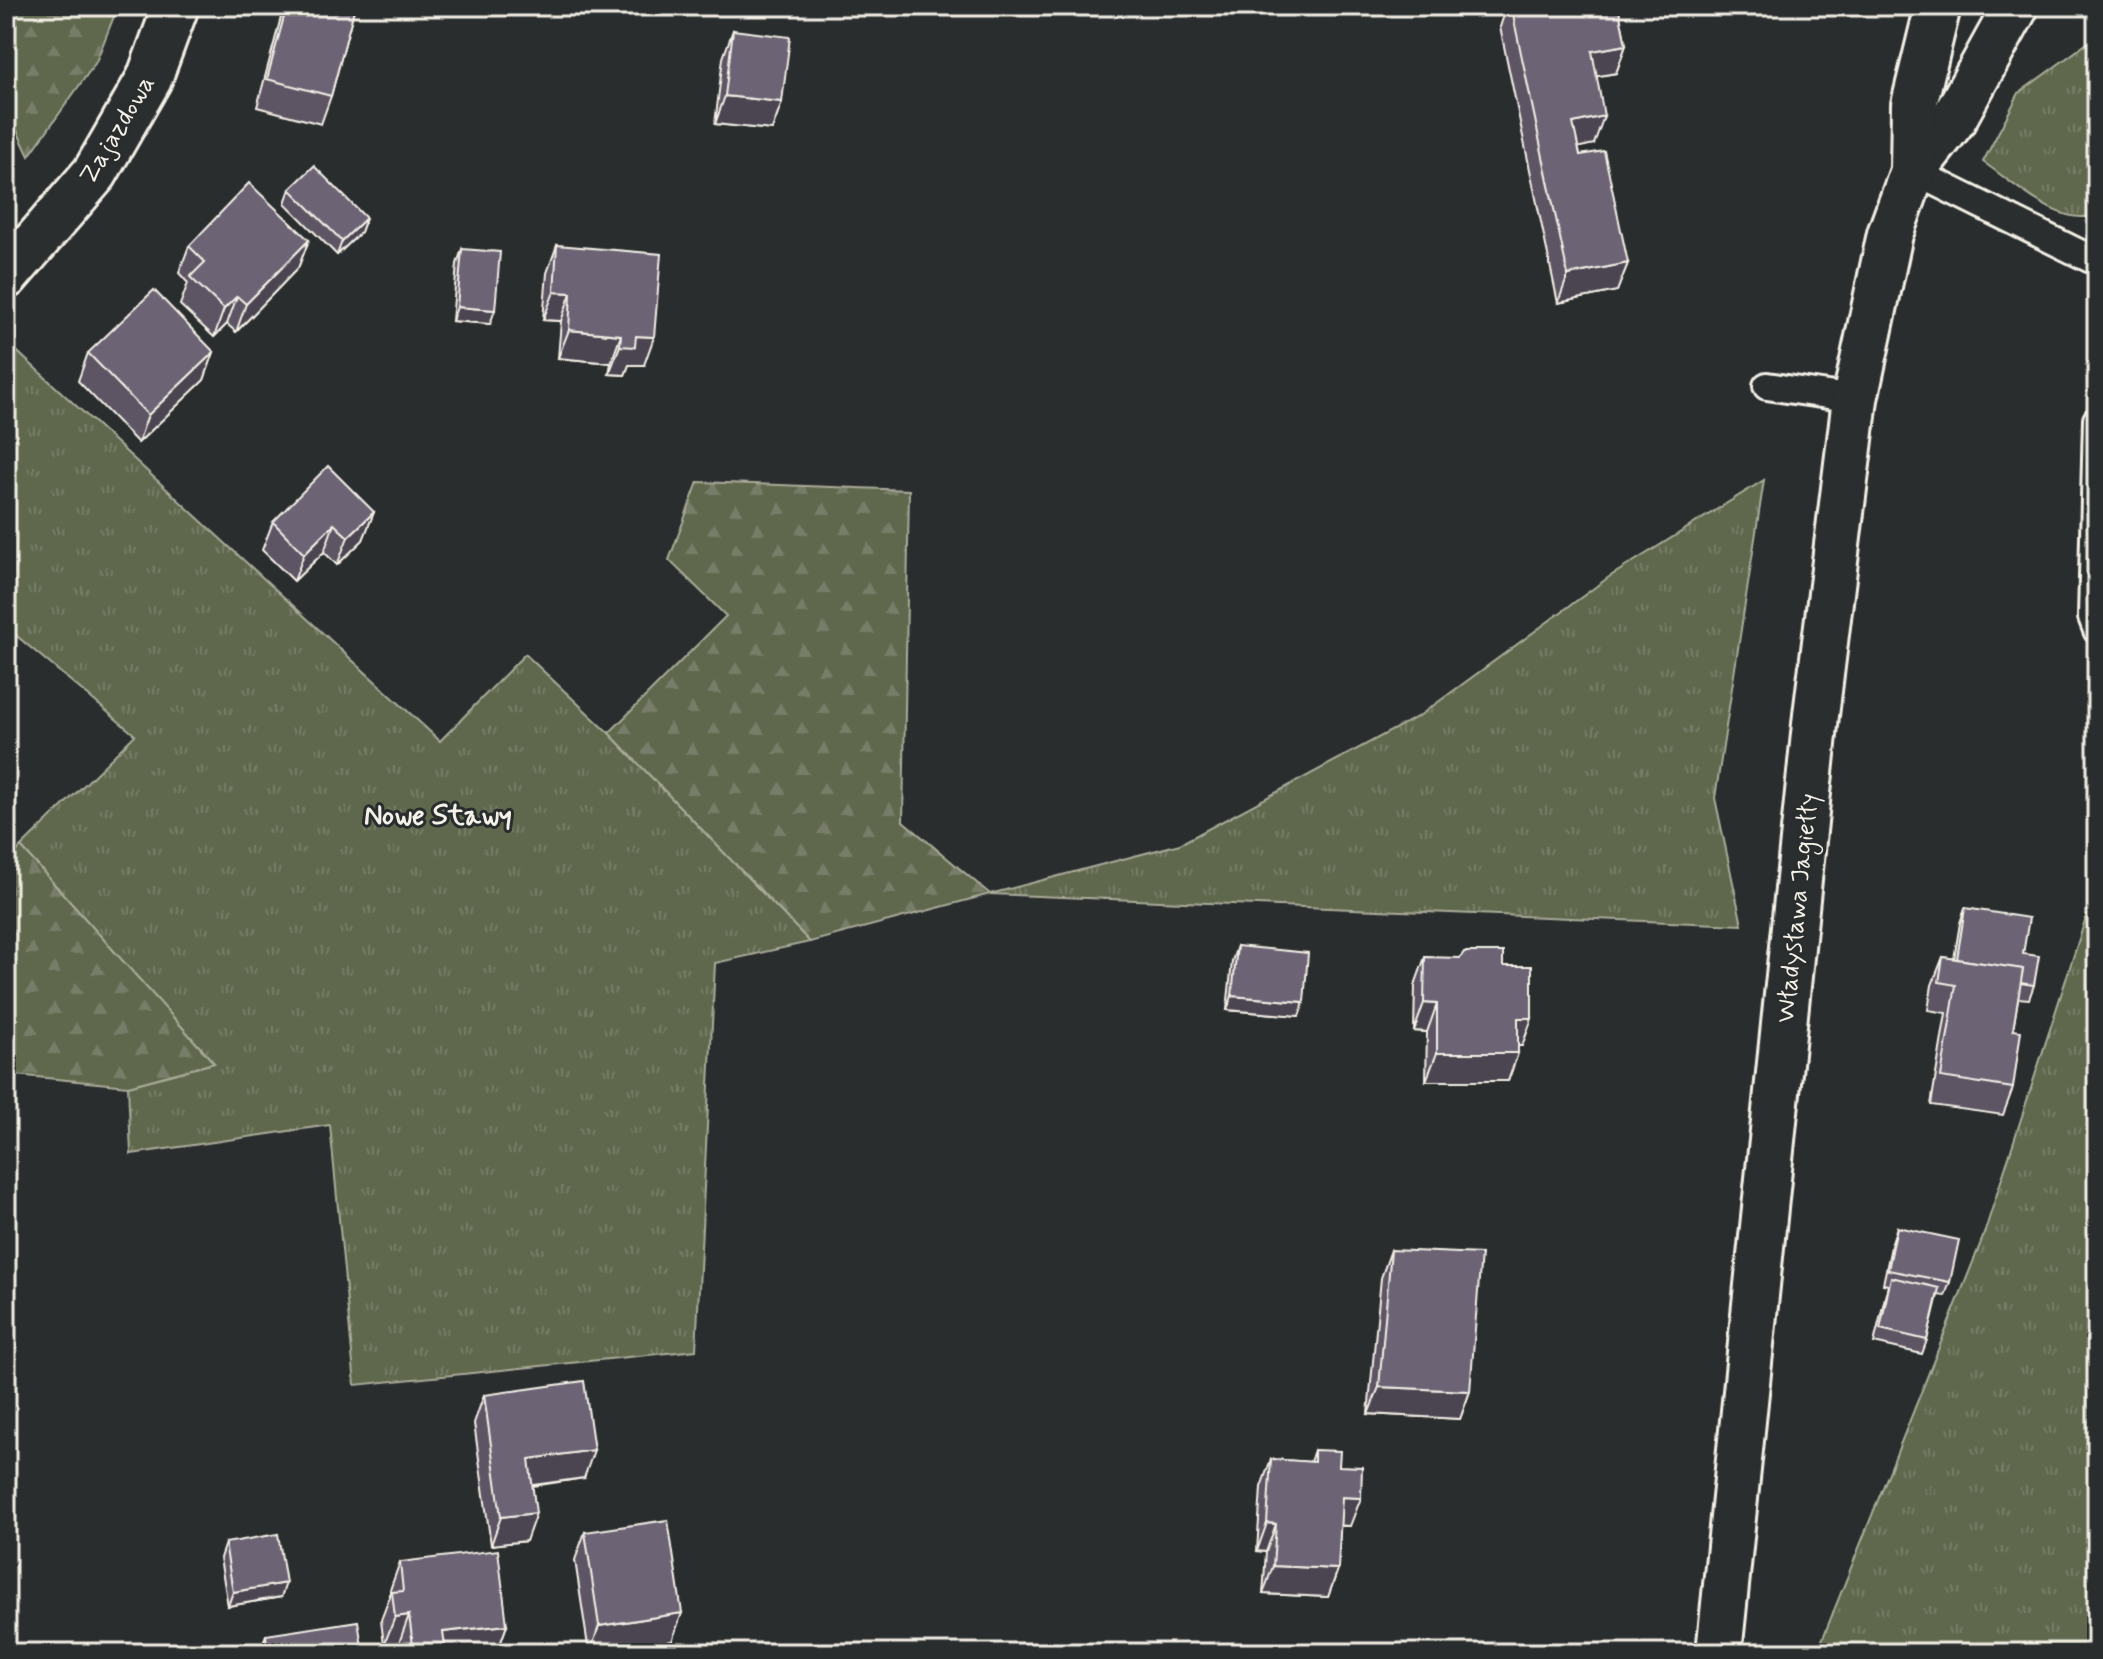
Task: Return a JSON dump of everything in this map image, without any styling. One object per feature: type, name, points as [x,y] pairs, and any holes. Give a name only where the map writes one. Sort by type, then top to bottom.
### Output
[{"type":"street","name":"Zajazdowa","points":[[6,276],[95,173],[149,79],[176,6]]},
{"type":"street","name":"Władysława Jagiełły","points":[[1913,171],[1914,105],[1938,6]]},
{"type":"street","name":"Władysława Jagiełły","points":[[1719,1653],[1816,715],[1855,399],[1890,234],[1913,171],[1953,120],[2016,6]]},
{"type":"lane","points":[[1913,171],[2097,262]]},
{"type":"lane","points":[[1767,386],[1855,399]]},
{"type":"lane","points":[[2097,420],[2092,617],[2097,630]]},
{"type":"green space","points":[[6,6],[118,6],[96,62],[29,156],[6,108]]},
{"type":"green space","points":[[2097,36],[2097,214],[2083,217],[2053,210],[1983,162],[2019,93]]},
{"type":"green space","points":[[8,343],[440,741],[525,654],[609,733],[810,942],[715,963],[696,1350],[355,1385],[330,1125],[131,1154],[128,1086],[214,1063],[21,847],[135,735],[6,627]]},
{"type":"green space","points":[[1764,480],[1715,798],[1742,925],[990,894],[1180,844],[1419,716],[1609,577]]},
{"type":"green space","points":[[698,482],[909,490],[903,821],[990,894],[810,942],[609,733],[726,616],[669,560]]},
{"type":"green space","points":[[21,847],[214,1063],[128,1086],[6,1074],[6,862]]},
{"type":"green space","points":[[2097,883],[2097,1653],[1817,1653],[1983,1237]]},
{"type":"building","points":[[287,6],[355,6],[331,96],[267,79]]},
{"type":"building","points":[[1511,6],[1618,6],[1626,45],[1592,51],[1604,116],[1573,123],[1580,155],[1604,151],[1628,263],[1568,275]]},
{"type":"building","points":[[733,30],[790,37],[782,102],[725,96]]},
{"type":"building","points":[[314,166],[366,218],[342,241],[290,189]]},
{"type":"building","points":[[249,183],[309,240],[246,304],[237,296],[224,309],[190,277],[205,262],[189,246]]},
{"type":"building","points":[[557,245],[661,254],[654,337],[636,336],[635,347],[620,346],[621,335],[569,330],[571,293],[554,292]]},
{"type":"building","points":[[462,249],[500,252],[495,310],[457,307]]},
{"type":"building","points":[[154,290],[214,352],[148,415],[88,353]]},
{"type":"building","points":[[328,466],[374,512],[348,537],[334,524],[304,554],[273,522]]},
{"type":"building","points":[[1965,908],[2029,918],[2023,954],[2039,956],[2034,985],[2020,983],[2023,969],[1957,959]]},
{"type":"building","points":[[1237,946],[1308,953],[1304,1002],[1232,996]]},
{"type":"building","points":[[1464,952],[1503,952],[1503,966],[1532,966],[1532,1018],[1518,1018],[1518,1053],[1437,1053],[1437,1004],[1424,1003],[1425,957],[1460,958]]},
{"type":"building","points":[[1943,957],[2023,969],[2013,1030],[2021,1031],[2013,1088],[1941,1077],[1956,985],[1939,982]]},
{"type":"building","points":[[1897,1227],[1959,1240],[1950,1282],[1888,1270]]},
{"type":"building","points":[[1391,1250],[1481,1254],[1470,1391],[1379,1387]]},
{"type":"building","points":[[1891,1277],[1939,1288],[1927,1340],[1880,1329]]},
{"type":"building","points":[[584,1381],[594,1450],[529,1459],[536,1513],[501,1517],[484,1395]]},
{"type":"building","points":[[1314,1450],[1340,1451],[1339,1466],[1362,1467],[1361,1498],[1342,1497],[1338,1569],[1273,1566],[1276,1524],[1267,1523],[1271,1459],[1314,1462]]},
{"type":"building","points":[[668,1520],[682,1613],[599,1626],[585,1532]]},
{"type":"building","points":[[278,1534],[286,1583],[233,1592],[225,1543]]},
{"type":"building","points":[[498,1550],[507,1625],[443,1632],[446,1653],[414,1653],[409,1615],[395,1617],[392,1592],[403,1591],[400,1562]]},
{"type":"building","points":[[358,1621],[363,1653],[268,1653],[266,1635]]},
{"type":"district","name":"Nowe Stawy","points":[[438,814]]}]
